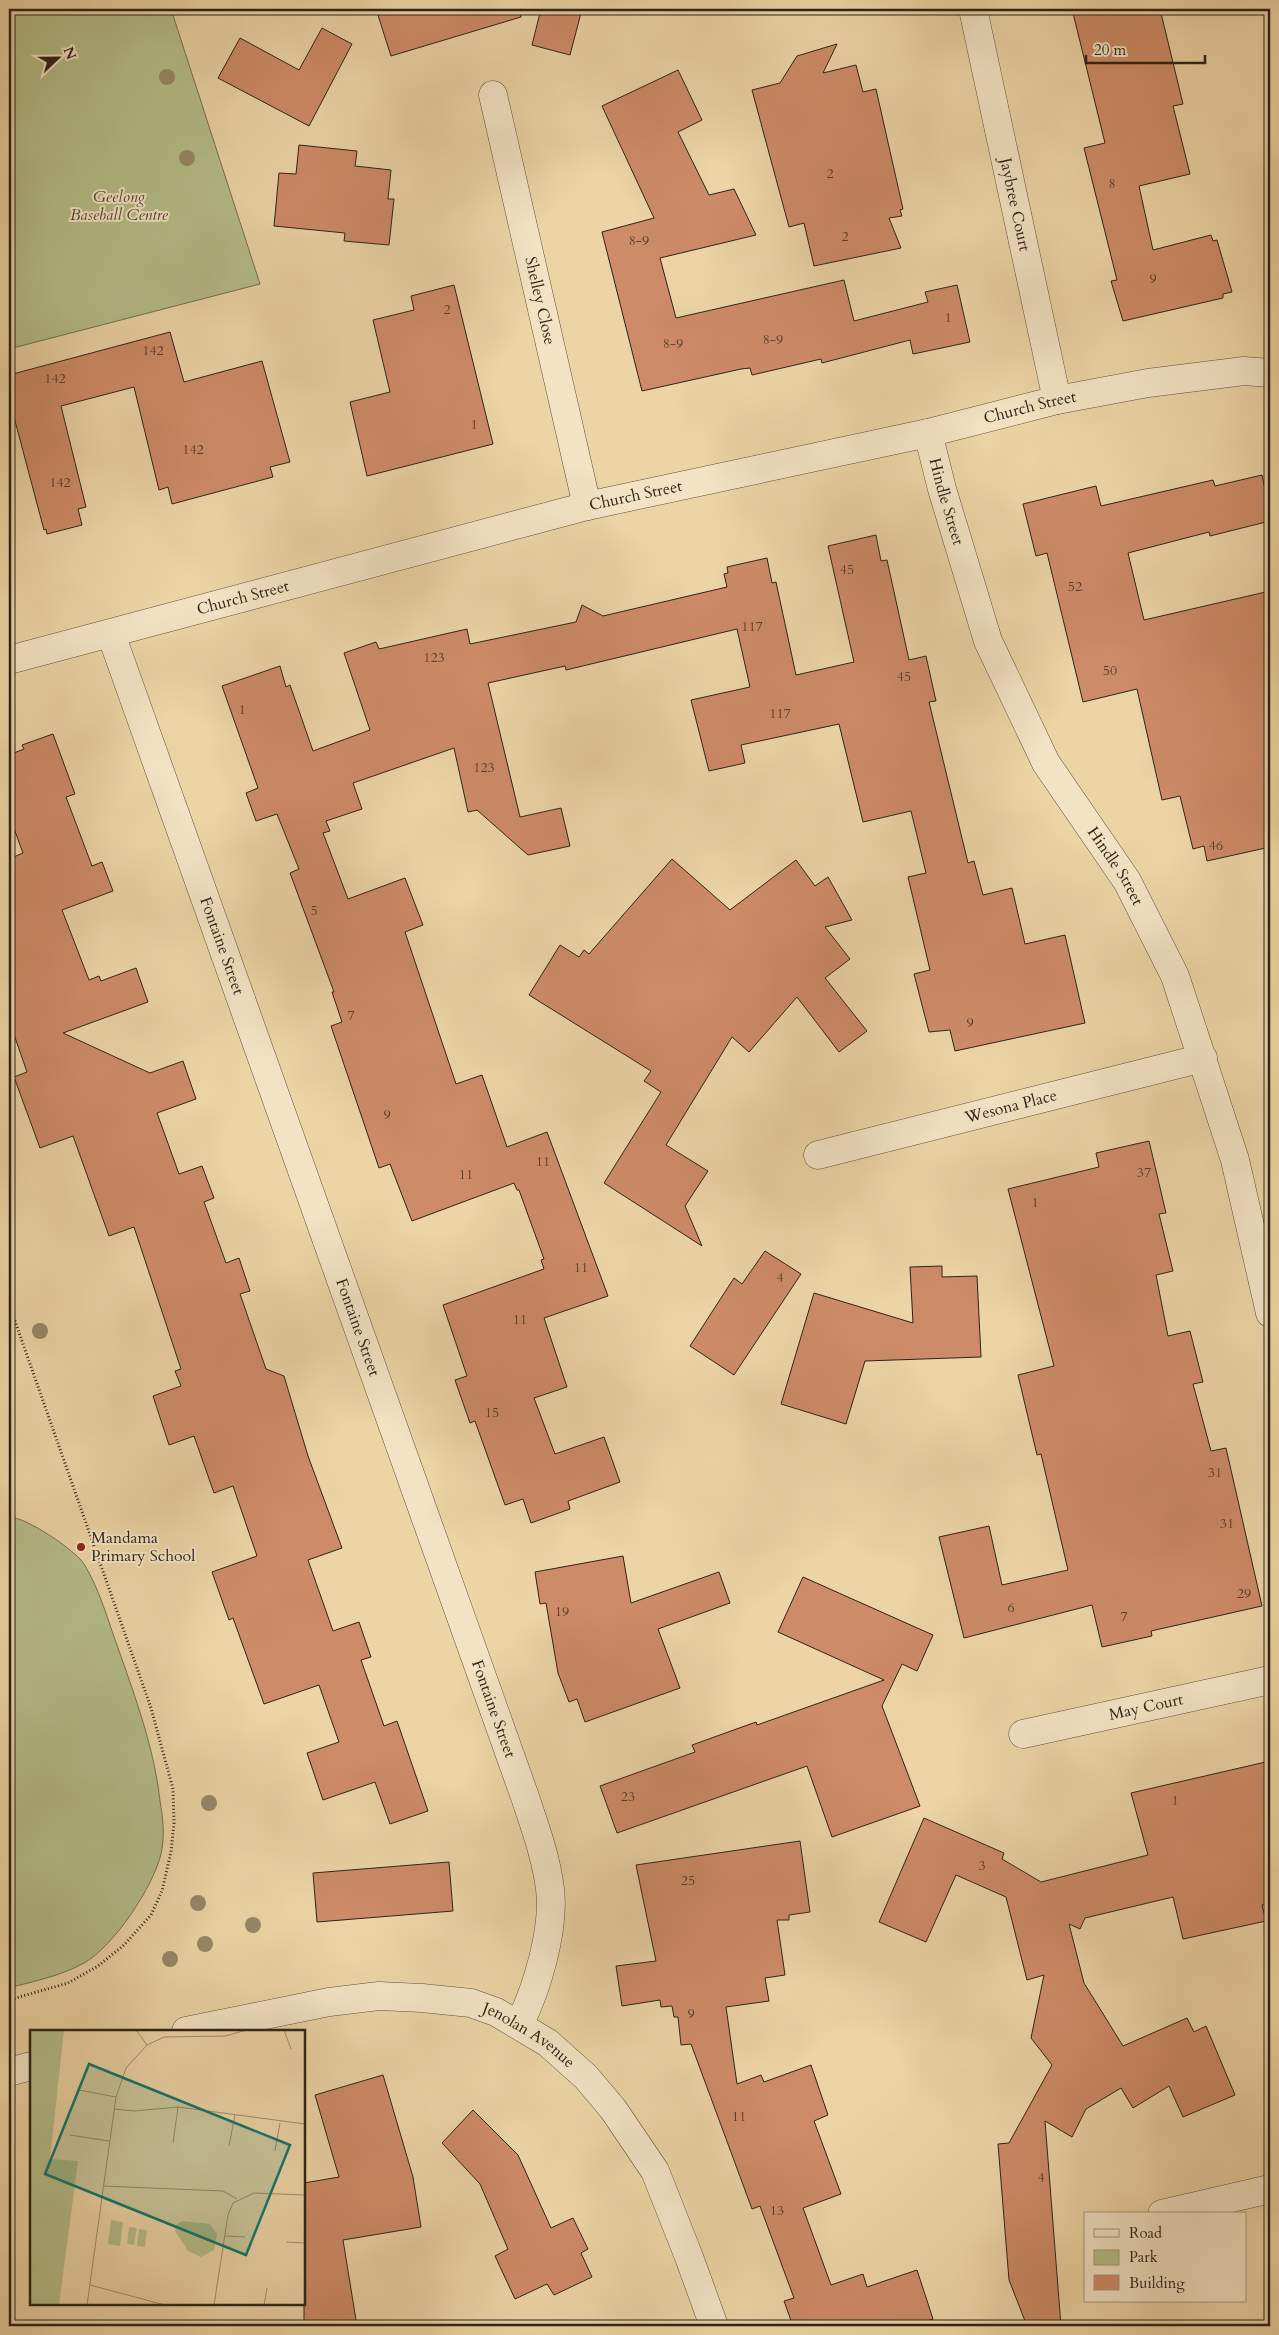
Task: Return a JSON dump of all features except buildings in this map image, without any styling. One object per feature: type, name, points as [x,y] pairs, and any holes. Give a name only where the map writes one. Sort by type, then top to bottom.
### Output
[{"type":"street","name":"Jaybree Court","points":[[973,9],[1057,400]]},
{"type":"street","name":"Shelley Close","points":[[493,95],[587,506]]},
{"type":"street","name":"Church Street","points":[[9,660],[587,506],[928,433],[1057,400],[1148,384],[1244,371],[1270,373]]},
{"type":"street","name":"Hindle Street","points":[[928,433],[942,489],[988,641],[1046,763],[1127,881],[1175,976],[1235,1160],[1270,1313]]},
{"type":"street","name":"Fontaine Street","points":[[111,634],[525,1796],[544,1857],[550,1890],[550,1912],[543,1959],[532,2000],[519,2025]]},
{"type":"street","name":"Wesona Place","points":[[818,1155],[1203,1058]]},
{"type":"street","name":"May Court","points":[[1023,1734],[1270,1680]]},
{"type":"street","name":"Jenolan Avenue","points":[[191,2030],[328,2002],[379,1996],[471,2003],[496,2012],[519,2025],[548,2043],[586,2077],[613,2109],[655,2171],[690,2257],[714,2326]]},
{"type":"street","points":[[9,2072],[30,2066]]},
{"type":"street","points":[[1171,2212],[1270,2189]]},
{"type":"path","points":[[9,1304],[151,1708],[173,1789],[174,1823],[171,1852],[162,1891],[151,1915],[124,1945],[98,1966],[68,1982],[9,2000]]},
{"type":"green space","name":"Geelong Baseball Centre","points":[[9,9],[171,9],[260,284],[9,349]]},
{"type":"green space","points":[[9,1517],[27,1522],[61,1543],[84,1564],[95,1584],[144,1724],[157,1781],[163,1834],[161,1854],[150,1883],[119,1930],[96,1955],[75,1968],[9,1988]]},
{"type":"place","name":"Mandama Primary School","points":[[81,1547]]}]
